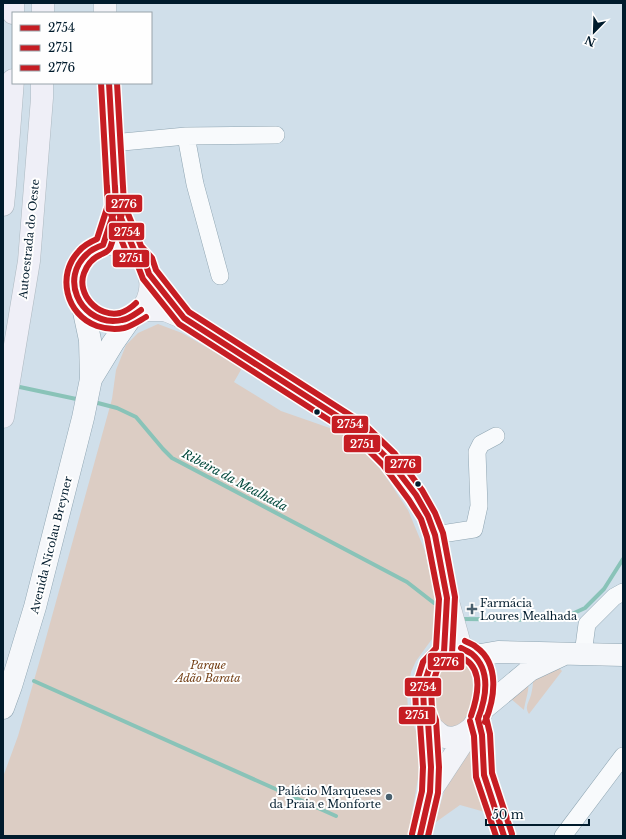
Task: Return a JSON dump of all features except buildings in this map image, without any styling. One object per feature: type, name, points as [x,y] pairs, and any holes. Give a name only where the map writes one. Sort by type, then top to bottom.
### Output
[{"type":"highway","points":[[3,205],[6,185],[13,84]]},
{"type":"highway","name":"Autoestrada do Oeste","points":[[4,412],[29,261],[36,185],[42,84]]},
{"type":"main road","points":[[109,84],[116,206],[134,250],[145,262],[151,288],[149,297],[137,313]]},
{"type":"main road","points":[[103,244],[116,206]]},
{"type":"main road","points":[[134,250],[118,244],[103,244],[93,249],[83,258],[76,270],[74,283],[76,296],[83,307],[93,316],[106,321],[120,321],[137,313],[165,310],[184,318],[359,430],[389,460],[416,495],[428,516],[435,536],[447,598],[460,652],[481,664],[486,685],[485,697],[478,719],[430,792]]},
{"type":"main road","points":[[149,274],[184,318]]},
{"type":"main road","name":"Avenida Nicolau Breyner","points":[[3,708],[35,607],[83,418],[91,379],[90,340],[83,307]]},
{"type":"main road","name":"Avenida Nicolau Breyner","points":[[91,379],[113,343],[137,313]]},
{"type":"main road","points":[[575,654],[530,670],[464,734],[456,738],[448,738],[440,735],[433,730],[428,722],[424,712],[423,688],[430,666],[437,658],[460,652],[498,652],[623,655]]},
{"type":"main road","points":[[420,836],[430,792],[431,767],[428,722]]},
{"type":"street","points":[[112,143],[186,136],[276,135]]},
{"type":"street","points":[[186,136],[195,184],[220,276]]},
{"type":"street","points":[[435,536],[474,529],[479,506],[477,452],[481,444],[496,436]]},
{"type":"street","points":[[575,654],[588,624],[614,596],[623,592]]},
{"type":"street","points":[[478,719],[482,735],[484,776],[504,836]]},
{"type":"street","points":[[563,836],[623,756]]},
{"type":"green space","name":"Parque Adão Barata","points":[[158,324],[182,333],[242,368],[234,382],[281,411],[347,434],[382,471],[408,510],[425,551],[434,591],[437,617],[432,639],[416,661],[411,672],[407,694],[408,709],[418,737],[421,761],[408,836],[3,836],[3,777],[18,736],[41,656],[112,399],[116,370],[126,345],[138,333]]},
{"type":"green space","points":[[450,660],[463,660],[475,671],[480,692],[472,717],[456,728],[443,725],[433,713],[432,684],[438,671]]},
{"type":"green space","points":[[557,666],[562,671],[529,714],[527,704],[533,686],[533,681],[531,678]]},
{"type":"green space","points":[[528,682],[528,691],[524,710],[510,698]]},
{"type":"green space","points":[[471,750],[477,751],[492,814],[460,805],[436,822],[442,798],[451,776],[462,759]]},
{"type":"waterway","name":"Ribeira da Mealhada","points":[[15,386],[81,400]]},
{"type":"waterway","name":"Ribeira da Mealhada","points":[[94,402],[117,408],[136,417],[172,458],[407,582],[434,603]]},
{"type":"waterway","name":"Ribeira da Mealhada","points":[[463,619],[561,619],[585,608],[604,589],[623,559]]},
{"type":"waterway","points":[[34,681],[336,816]]},
{"type":"transit line","name":"2751","points":[[101,84],[108,207],[127,254],[138,266],[143,279],[179,324],[354,436],[383,465],[421,519],[427,537],[439,599],[436,648],[423,662],[415,687],[416,712],[420,723],[423,767],[422,791],[412,834]]},
{"type":"transit line","name":"2754","points":[[109,84],[116,206],[134,250],[145,262],[149,274],[184,318],[359,430],[389,460],[416,495],[428,516],[435,535],[447,598],[444,652],[430,666],[423,688],[424,711],[428,721],[431,767],[430,792],[420,836]]},
{"type":"transit line","name":"2776","points":[[117,84],[124,204],[141,246],[152,258],[156,270],[189,312],[364,424],[395,454],[422,490],[435,513],[443,533],[455,597],[452,654],[450,658],[437,670],[431,689],[432,709],[436,720],[439,767],[438,793],[428,836]]},
{"type":"transit line","name":"2751","points":[[107,186],[108,205],[97,239],[83,247],[72,261],[66,282],[68,293],[72,304],[78,313],[86,321],[100,327],[114,329],[124,328],[133,325],[146,317]]},
{"type":"transit line","name":"2754","points":[[115,186],[116,206],[103,245],[94,249],[79,264],[75,274],[74,285],[77,296],[83,306],[101,319],[113,321],[121,320],[130,317],[141,310]]},
{"type":"transit line","name":"2776","points":[[123,186],[124,208],[110,248],[90,262],[84,273],[82,281],[86,296],[91,303],[104,312],[112,314],[120,313],[129,309],[136,303]]},
{"type":"transit line","name":"2776","points":[[465,641],[475,646],[484,654],[492,672],[493,692],[485,722]]},
{"type":"transit line","name":"2754","points":[[461,648],[472,654],[478,661],[485,676],[485,694],[478,719]]},
{"type":"transit line","name":"2751","points":[[457,655],[472,665],[477,679],[477,694],[471,716]]},
{"type":"transit line","name":"2776","points":[[486,717],[490,734],[492,773],[512,834]]},
{"type":"transit line","name":"2754","points":[[478,719],[482,735],[484,775],[504,836]]},
{"type":"transit line","name":"2751","points":[[470,721],[474,736],[476,777],[496,836]]},
{"type":"place","name":"Farmácia Loures Mealhada","points":[[472,609]]},
{"type":"place","name":"Palácio Marqueses da Praia e Monforte","points":[[389,797]]}]
